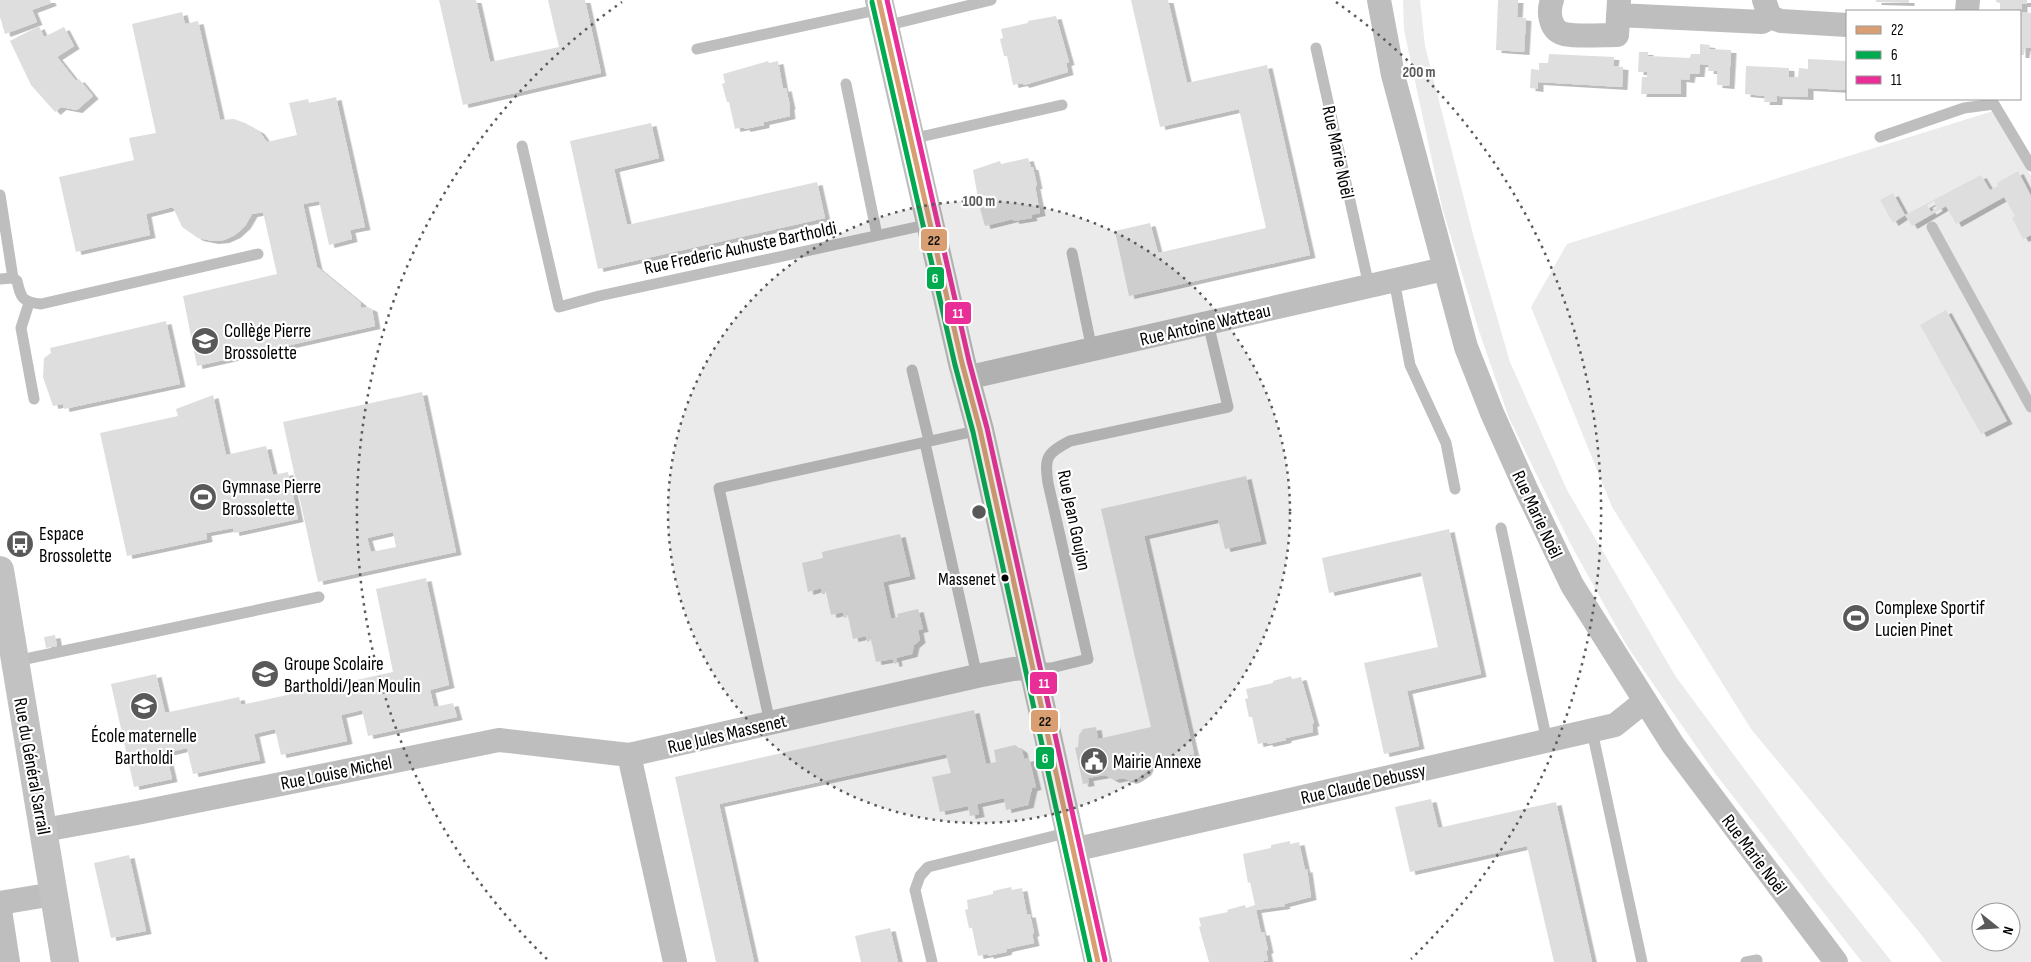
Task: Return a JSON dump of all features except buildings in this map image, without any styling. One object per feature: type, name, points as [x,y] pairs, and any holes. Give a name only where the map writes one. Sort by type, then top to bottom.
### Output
[{"type":"main road","name":"Rue du Général Sarrail","points":[[0,570],[65,962]]},
{"type":"street","name":"Rue Marie Noël","points":[[1379,0],[1393,75],[1466,347],[1492,414],[1530,498],[1572,585],[1673,745],[1836,962]]},
{"type":"street","points":[[1552,0],[1549,9],[1553,26],[1562,34],[1616,35],[1619,7],[1762,22],[1767,9],[1781,21],[1846,25]]},
{"type":"street","points":[[882,12],[966,378],[980,430],[1098,962]]},
{"type":"street","name":"Rue Antoine Watteau","points":[[966,378],[1444,269]]},
{"type":"street","name":"Rue Jules Massenet","points":[[629,755],[977,676],[1013,669],[1032,668]]},
{"type":"street","name":"Rue Claude Debussy","points":[[1072,841],[1592,731],[1615,725],[1645,701]]},
{"type":"street","name":"Rue Louise Michel","points":[[44,830],[499,740],[629,755]]},
{"type":"street","points":[[629,755],[675,962]]},
{"type":"street","points":[[0,903],[54,894]]},
{"type":"street","points":[[0,910],[8,962]]},
{"type":"lane","points":[[697,49],[882,12],[991,0]]},
{"type":"lane","name":"Rue Marie Noël","points":[[1316,48],[1369,286]]},
{"type":"lane","points":[[846,84],[877,235]]},
{"type":"lane","points":[[1880,137],[1964,104],[1994,104],[2031,166]]},
{"type":"lane","points":[[911,139],[1062,105]]},
{"type":"lane","name":"Rue Frederic Auhuste Bartholdi","points":[[522,146],[558,307],[599,296],[930,224]]},
{"type":"lane","points":[[0,195],[13,278],[17,281],[21,296],[29,303],[41,304],[258,254]]},
{"type":"lane","points":[[1932,227],[2031,408]]},
{"type":"lane","points":[[1072,253],[1092,350]]},
{"type":"lane","points":[[0,279],[13,278]]},
{"type":"lane","points":[[1394,280],[1410,365],[1446,443],[1455,489]]},
{"type":"lane","points":[[29,303],[21,328],[34,399]]},
{"type":"lane","name":"Rue Jean Goujon","points":[[1032,668],[1052,668],[1088,659],[1045,466],[1052,450],[1070,441],[1228,407],[1208,323]]},
{"type":"lane","points":[[912,370],[977,676]]},
{"type":"lane","points":[[770,723],[719,488],[980,430]]},
{"type":"lane","points":[[1501,528],[1547,741]]},
{"type":"lane","points":[[16,661],[319,596]]},
{"type":"lane","points":[[1592,731],[1642,962]]},
{"type":"lane","points":[[932,962],[915,890],[920,876],[928,867],[1072,841]]},
{"type":"shaded area","points":[[1403,0],[1420,0],[1425,46],[1474,238],[1510,362],[1567,490],[1676,677],[1826,879],[1892,962],[1862,962],[1714,772],[1627,646],[1570,543],[1509,418],[1479,331],[1442,207],[1404,30]]},
{"type":"shaded area","name":"Complexe Sportif Lucien Pinet","points":[[1993,111],[2031,176],[2031,962],[1942,962],[1751,729],[1612,507],[1531,307],[1567,244]]},
{"type":"transit line","name":"22","points":[[879,0],[962,363],[980,430],[1098,962]]},
{"type":"transit line","name":"11","points":[[887,0],[969,361],[987,428],[1105,960]]},
{"type":"transit line","name":"6","points":[[872,2],[955,365],[973,432],[1090,962]]},
{"type":"place","name":"Collège Pierre Brossolette","points":[[205,341]]},
{"type":"place","name":"Gymnase Pierre Brossolette","points":[[203,497]]},
{"type":"place","name":"Espace Brossolette","points":[[20,544]]},
{"type":"place","name":"Massenet","points":[[1005,578]]},
{"type":"place","name":"Complexe Sportif Lucien Pinet","points":[[1856,618]]},
{"type":"place","name":"Groupe Scolaire Bartholdi/Jean Moulin","points":[[265,674]]},
{"type":"place","name":"École maternelle Bartholdi","points":[[144,706]]},
{"type":"place","name":"Mairie Annexe","points":[[1094,761]]}]
